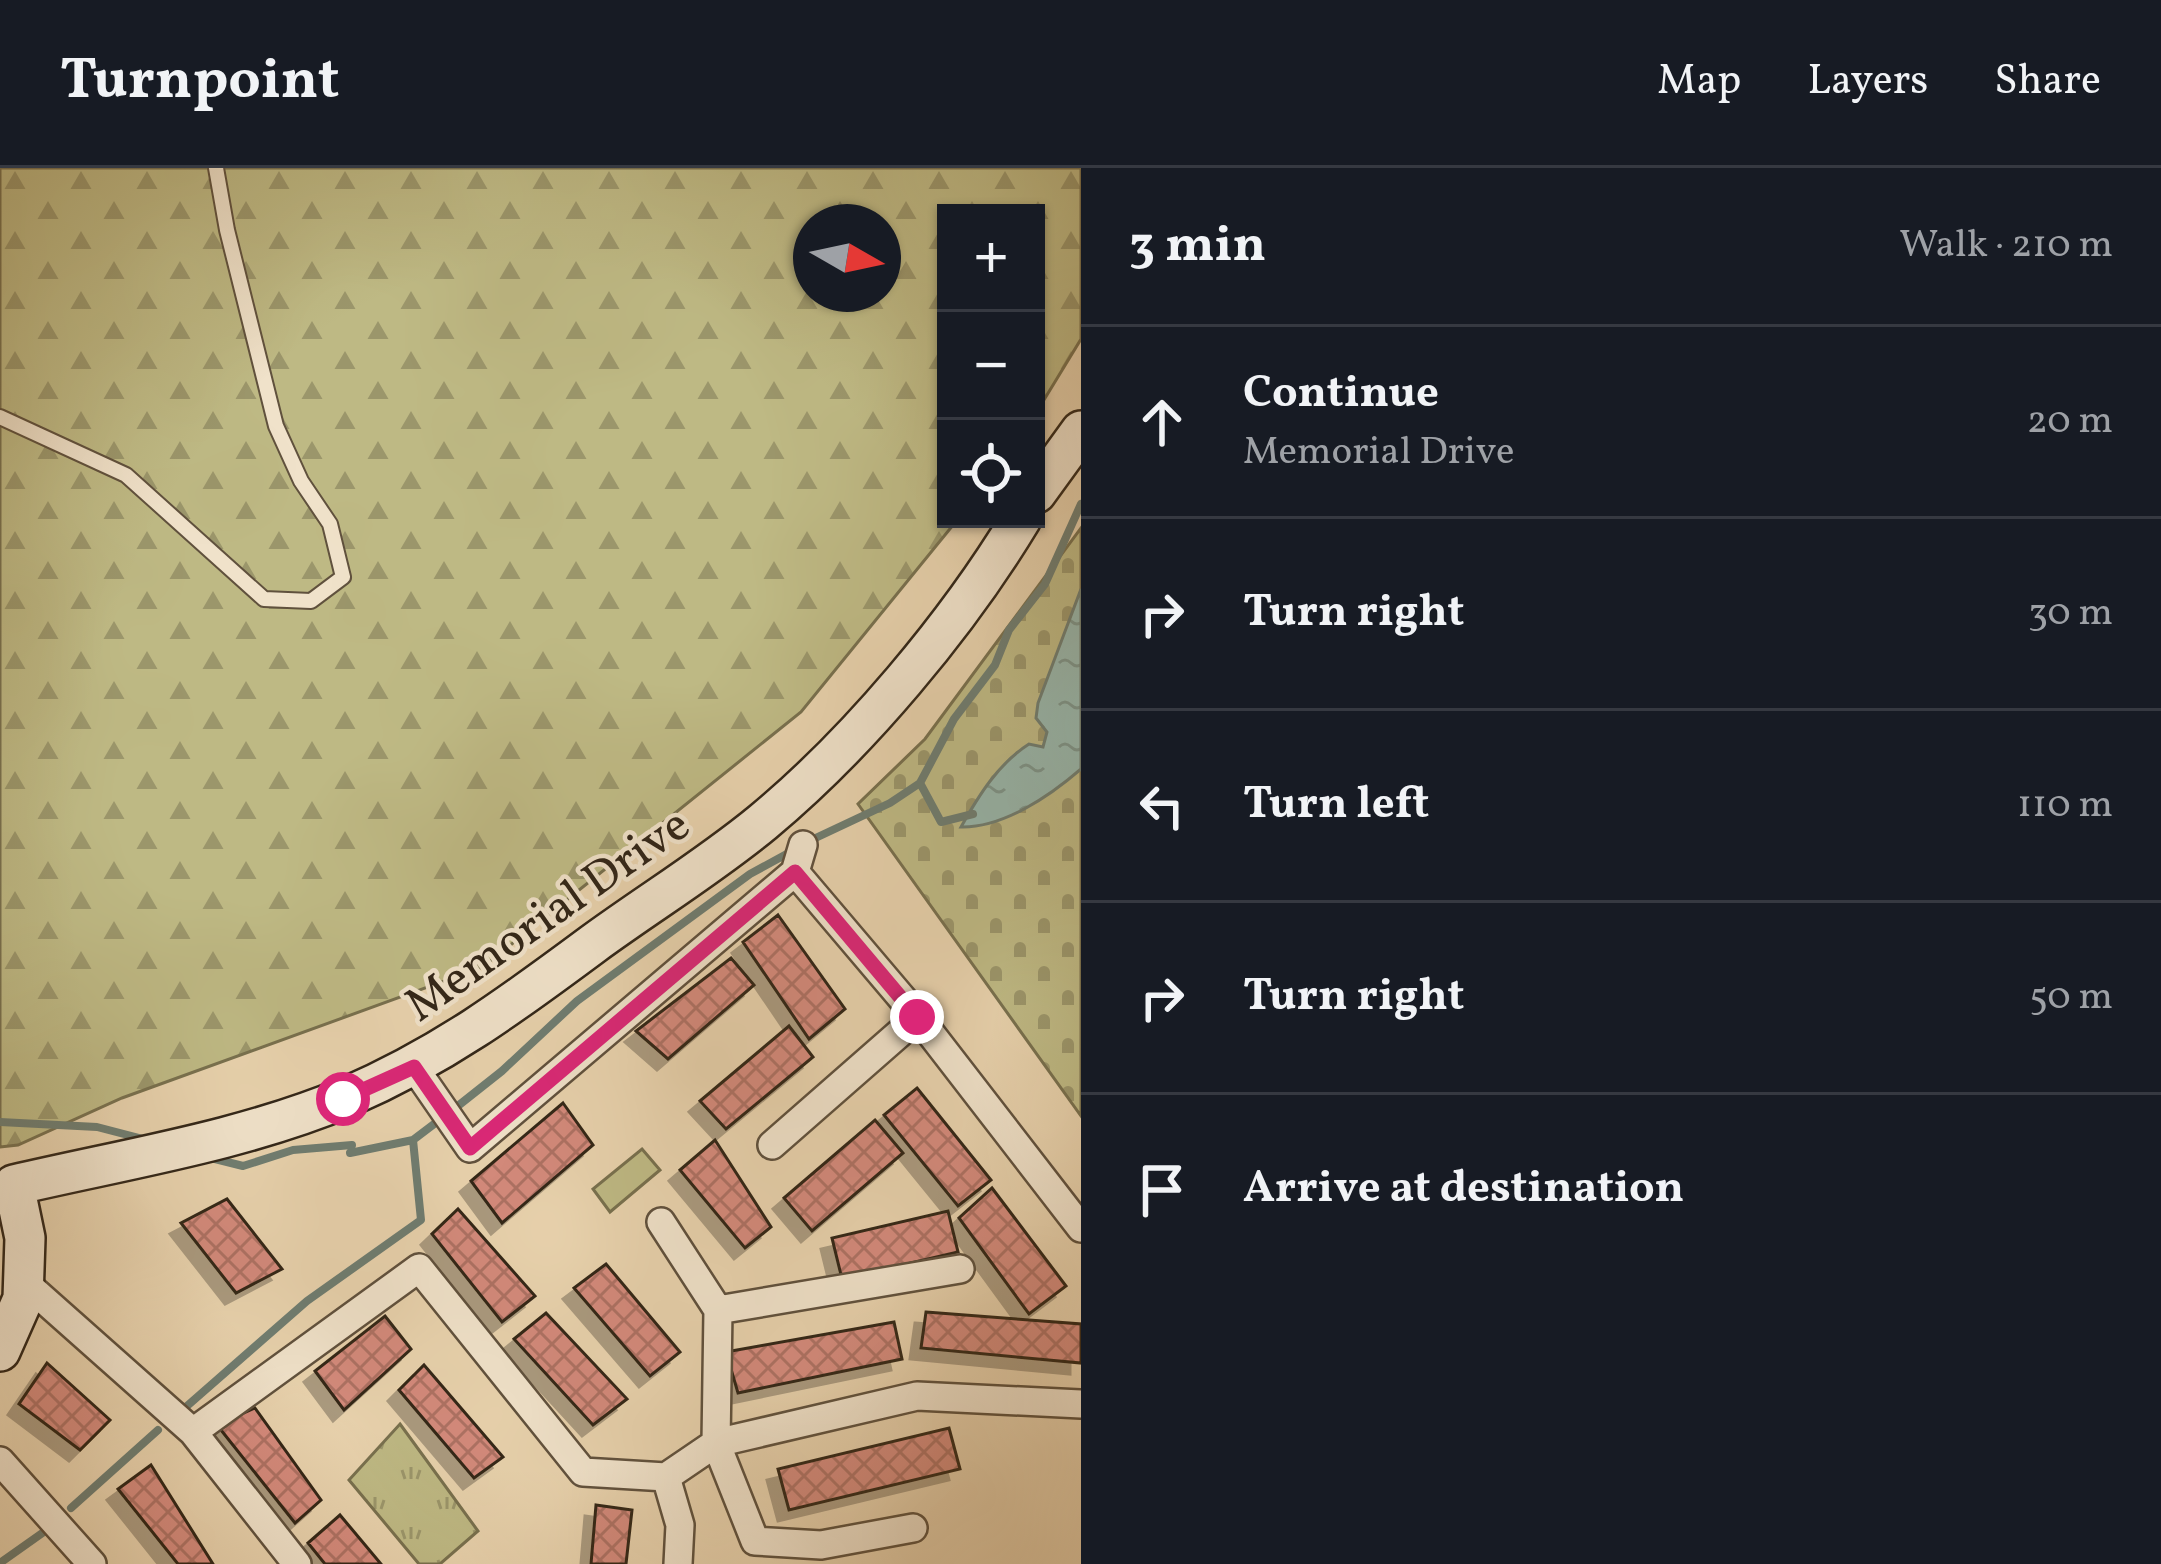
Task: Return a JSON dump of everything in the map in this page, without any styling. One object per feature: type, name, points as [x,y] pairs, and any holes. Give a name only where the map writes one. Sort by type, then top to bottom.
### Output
[{"type":"street","points":[[1045,481],[1081,431]]},
{"type":"street","name":"Memorial Drive","points":[[7,1185],[260,1127],[343,1099],[414,1067],[506,1011],[763,822],[857,731],[986,578],[1016,528]]},
{"type":"street","points":[[414,1067],[470,1148],[799,859],[1081,1228]]},
{"type":"street","points":[[772,1145],[917,1017]]},
{"type":"street","points":[[0,1352],[23,1299],[25,1238],[7,1185]]},
{"type":"street","points":[[661,1222],[718,1310],[716,1443],[755,1541],[821,1545],[914,1528]]},
{"type":"street","points":[[193,1432],[419,1268],[583,1472],[666,1477],[716,1443],[916,1396],[1081,1404]]},
{"type":"street","points":[[718,1310],[960,1270]]},
{"type":"street","points":[[23,1281],[193,1432],[297,1564]]},
{"type":"street","points":[[0,1461],[92,1564]]},
{"type":"street","points":[[666,1477],[680,1525],[678,1564]]},
{"type":"lane","points":[[0,417],[126,476],[264,599],[311,601],[343,577],[329,524],[301,481],[276,426],[216,168]]},
{"type":"green space","points":[[0,168],[1081,168],[1081,339],[1045,398],[1045,204],[937,204],[937,528],[951,528],[801,712],[483,967],[122,1098],[18,1145],[0,1147]]},
{"type":"green space","points":[[1081,528],[1081,1116],[858,804],[925,739]]},
{"type":"green space","points":[[642,1149],[660,1170],[610,1212],[593,1189]]},
{"type":"green space","points":[[400,1424],[478,1531],[440,1564],[419,1564],[349,1480]]},
{"type":"water","points":[[1081,589],[1081,769],[1009,816],[961,827],[1008,761],[1029,744],[1043,747],[1047,732],[1036,718],[1038,703]]},
{"type":"building","points":[[778,915],[845,1009],[809,1039],[743,942]]},
{"type":"building","points":[[731,958],[754,985],[668,1059],[636,1031]]},
{"type":"building","points":[[789,1026],[813,1057],[726,1129],[700,1101]]},
{"type":"building","points":[[917,1088],[991,1180],[958,1206],[884,1115]]},
{"type":"building","points":[[563,1103],[593,1145],[502,1223],[471,1181]]},
{"type":"building","points":[[875,1120],[903,1153],[812,1231],[784,1198]]},
{"type":"building","points":[[715,1140],[771,1227],[745,1248],[680,1170]]},
{"type":"building","points":[[992,1188],[1066,1286],[1029,1314],[959,1218]]},
{"type":"building","points":[[227,1199],[282,1269],[236,1293],[181,1223]]},
{"type":"building","points":[[458,1209],[535,1296],[502,1322],[432,1234]]},
{"type":"building","points":[[948,1211],[958,1252],[842,1279],[832,1238]]},
{"type":"building","points":[[606,1264],[680,1352],[650,1376],[574,1288]]},
{"type":"building","points":[[926,1312],[1081,1324],[1081,1363],[921,1348]]},
{"type":"building","points":[[546,1313],[627,1399],[593,1425],[514,1339]]},
{"type":"building","points":[[385,1316],[411,1349],[344,1410],[315,1371]]},
{"type":"building","points":[[894,1322],[902,1359],[738,1393],[726,1352]]},
{"type":"building","points":[[47,1363],[110,1420],[80,1450],[19,1404]]},
{"type":"building","points":[[424,1365],[503,1457],[474,1478],[399,1390]]},
{"type":"building","points":[[255,1408],[321,1500],[295,1523],[217,1425]]},
{"type":"building","points":[[949,1428],[960,1469],[789,1510],[778,1469]]},
{"type":"building","points":[[151,1465],[213,1564],[178,1564],[118,1489]]},
{"type":"building","points":[[596,1505],[632,1510],[626,1564],[591,1564]]},
{"type":"building","points":[[340,1515],[381,1564],[325,1564],[308,1543]]},
{"type":"waterway","points":[[807,842],[890,803],[920,783],[954,719],[995,665],[1009,630],[1045,584],[1081,504]]},
{"type":"waterway","points":[[920,783],[941,822],[973,814]]},
{"type":"waterway","points":[[454,1109],[577,1001],[750,874],[794,850]]},
{"type":"waterway","points":[[350,1153],[413,1140],[442,1118]]},
{"type":"waterway","points":[[0,1122],[97,1127],[147,1140]]},
{"type":"waterway","points":[[179,1413],[307,1301],[421,1220],[413,1140]]},
{"type":"waterway","points":[[207,1157],[243,1166],[293,1150],[352,1145]]},
{"type":"waterway","points":[[71,1508],[158,1430]]},
{"type":"waterway","points":[[0,1563],[48,1529]]},
{"type":"route","points":[[343,1099],[414,1067],[470,1148],[795,872],[917,1017]]}]
